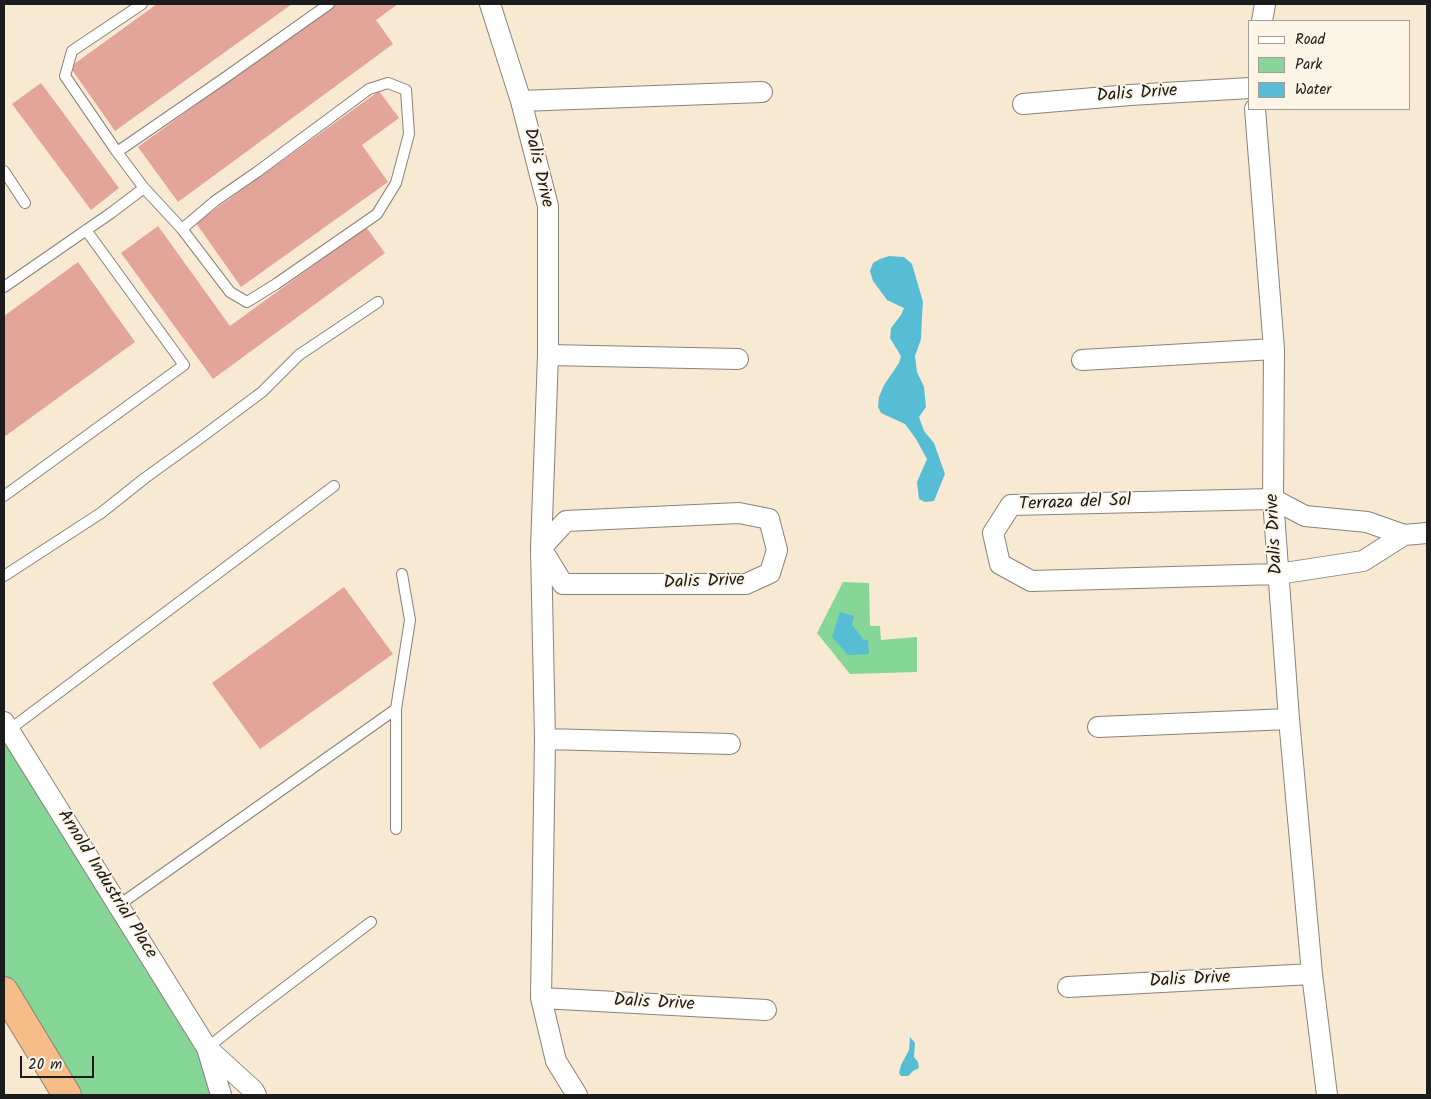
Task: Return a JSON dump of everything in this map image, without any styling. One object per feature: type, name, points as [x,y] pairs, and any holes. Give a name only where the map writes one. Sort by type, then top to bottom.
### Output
[{"type":"highway","points":[[4,991],[67,1095]]},
{"type":"street","name":"Dalis Drive","points":[[490,4],[521,101],[548,206],[548,355],[541,548],[545,739],[542,998],[556,1061],[577,1095]]},
{"type":"street","points":[[1262,20],[1265,4]]},
{"type":"street","name":"Dalis Drive","points":[[1023,104],[1248,88]]},
{"type":"street","name":"Dalis Drive","points":[[521,101],[762,92]]},
{"type":"street","name":"Dalis Drive","points":[[1255,110],[1274,349],[1273,499],[1278,574],[1312,974],[1327,1095]]},
{"type":"street","points":[[1082,360],[1274,349]]},
{"type":"street","points":[[548,355],[738,359]]},
{"type":"street","name":"Terraza del Sol","points":[[1404,535],[1363,560],[1278,574],[1031,581],[1000,564],[993,533],[1011,505],[1273,499],[1305,516],[1367,522],[1404,535],[1427,533]]},
{"type":"street","name":"Dalis Drive","points":[[738,513],[769,519],[777,550],[770,573],[746,584],[563,584],[541,548],[566,521],[738,513]]},
{"type":"street","points":[[1098,727],[1289,719]]},
{"type":"street","name":"Arnold Industrial Place","points":[[6,726],[207,1048],[221,1095]]},
{"type":"street","points":[[545,739],[730,744]]},
{"type":"street","name":"Dalis Drive","points":[[1068,987],[1312,974]]},
{"type":"street","name":"Dalis Drive","points":[[542,998],[766,1010]]},
{"type":"street","name":"Arnold Industrial Place","points":[[207,1048],[253,1090],[256,1095]]},
{"type":"lane","points":[[142,4],[72,51],[65,76],[144,188],[182,229],[230,292],[247,302],[377,214],[396,184],[409,134],[406,90],[388,83],[369,89],[215,201],[182,229]]},
{"type":"lane","points":[[117,152],[329,4]]},
{"type":"lane","points":[[4,171],[24,203]]},
{"type":"lane","points":[[4,287],[144,188]]},
{"type":"lane","points":[[4,496],[184,365],[86,230]]},
{"type":"lane","points":[[4,576],[101,513],[145,478],[262,392],[299,355],[378,302]]},
{"type":"lane","points":[[6,726],[334,486]]},
{"type":"lane","points":[[396,829],[396,709],[410,620],[402,574]]},
{"type":"lane","points":[[119,905],[396,709]]},
{"type":"lane","points":[[207,1048],[370,922]]},
{"type":"green space","points":[[843,582],[869,583],[870,626],[880,626],[881,640],[917,637],[917,672],[850,674],[817,633]]},
{"type":"green space","points":[[4,722],[207,1048],[221,1095],[62,1095],[4,1000]]},
{"type":"water","points":[[889,256],[904,257],[912,264],[923,302],[921,339],[915,356],[917,372],[924,387],[926,407],[919,417],[924,431],[934,443],[945,474],[934,501],[925,502],[919,499],[917,482],[927,459],[916,439],[905,424],[881,413],[878,407],[879,397],[884,385],[899,363],[901,356],[890,338],[891,328],[904,308],[887,300],[873,281],[870,271],[873,263]]},
{"type":"water","points":[[840,612],[854,616],[852,625],[864,640],[868,640],[869,654],[848,655],[832,637]]},
{"type":"water","points":[[910,1037],[915,1043],[914,1057],[918,1062],[919,1068],[908,1076],[901,1076],[899,1073],[909,1050]]},
{"type":"building","points":[[157,4],[292,4],[115,131],[70,67]]},
{"type":"building","points":[[334,4],[398,4],[376,20],[393,44],[178,202],[138,147]]},
{"type":"building","points":[[41,83],[119,188],[91,210],[12,104]]},
{"type":"building","points":[[379,91],[399,118],[362,145],[388,182],[241,287],[196,223]]},
{"type":"building","points":[[158,226],[230,326],[366,227],[385,253],[213,379],[121,253]]},
{"type":"building","points":[[78,262],[135,342],[4,437],[4,316]]},
{"type":"building","points":[[344,587],[393,654],[260,749],[212,683]]}]
